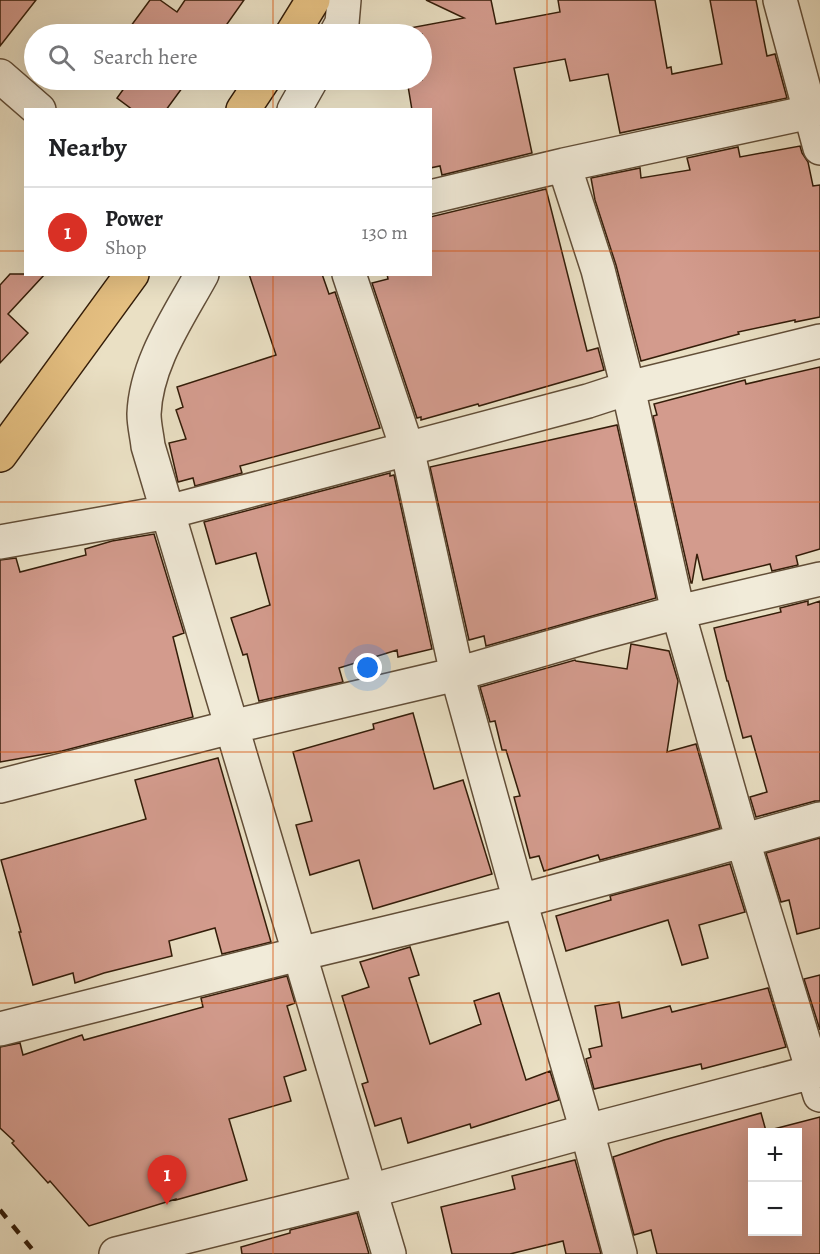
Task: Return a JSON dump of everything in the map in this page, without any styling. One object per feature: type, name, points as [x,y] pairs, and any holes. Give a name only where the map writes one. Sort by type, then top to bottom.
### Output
[{"type":"highway","points":[[298,24],[313,0]]},
{"type":"highway","points":[[244,108],[256,90]]},
{"type":"highway","points":[[0,455],[131,276]]},
{"type":"street","points":[[341,24],[344,0]]},
{"type":"street","points":[[780,0],[820,148]]},
{"type":"street","points":[[0,76],[37,108]]},
{"type":"street","points":[[295,108],[305,90]]},
{"type":"street","points":[[432,197],[564,165],[810,112]]},
{"type":"street","points":[[116,1254],[370,1191],[587,1131],[818,1079],[743,841],[678,612],[628,388],[598,270],[564,165]]},
{"type":"street","points":[[201,276],[168,336],[149,380],[144,415],[148,446],[389,1254]]},
{"type":"street","points":[[350,276],[407,448],[457,674],[620,1254]]},
{"type":"street","points":[[0,542],[168,512],[588,401],[628,388],[820,341]]},
{"type":"street","points":[[0,786],[231,727],[457,674],[678,612],[820,579]]},
{"type":"street","points":[[0,1029],[520,901],[820,819]]},
{"type":"building","points":[[0,0],[36,0],[0,46]]},
{"type":"building","points":[[150,0],[160,0],[177,12],[185,0],[244,0],[227,24],[132,24]]},
{"type":"building","points":[[426,0],[491,0],[496,24],[560,12],[558,0],[655,0],[667,68],[671,67],[672,74],[722,64],[710,0],[756,0],[767,56],[775,54],[787,98],[620,133],[608,74],[570,81],[565,59],[514,68],[532,153],[442,175],[440,166],[432,168],[432,108],[412,108],[409,90],[432,90],[432,24],[464,18]]},
{"type":"building","points":[[123,90],[181,90],[167,108],[130,108],[117,98]]},
{"type":"building","points":[[800,146],[808,162],[813,186],[820,185],[820,317],[738,332],[739,334],[641,361],[616,265],[595,200],[591,178],[640,168],[641,178],[690,170],[687,158],[738,147],[740,157]]},
{"type":"building","points":[[546,189],[587,351],[598,348],[604,370],[479,406],[478,404],[421,420],[421,417],[417,418],[372,283],[388,279],[387,276],[432,276],[432,217]]},
{"type":"building","points":[[10,274],[43,276],[8,314],[28,333],[0,363],[0,285]]},
{"type":"building","points":[[250,276],[323,276],[329,294],[335,292],[380,428],[240,466],[242,473],[195,486],[193,478],[178,482],[169,443],[186,439],[176,410],[183,407],[177,387],[276,355]]},
{"type":"building","points":[[820,367],[820,549],[796,556],[798,565],[772,571],[770,564],[703,580],[697,554],[691,583],[653,416],[657,415],[654,404],[745,380],[746,384]]},
{"type":"building","points":[[617,425],[656,598],[486,646],[484,636],[469,640],[430,467]]},
{"type":"building","points":[[390,473],[390,476],[394,475],[432,649],[398,657],[397,650],[339,668],[343,682],[259,701],[247,654],[243,655],[231,618],[270,605],[256,553],[216,564],[204,522]]},
{"type":"building","points":[[154,534],[184,633],[173,637],[193,717],[62,751],[0,762],[0,560],[16,558],[20,572],[86,555],[85,549],[112,541]]},
{"type":"building","points":[[808,601],[808,605],[820,601],[820,801],[756,817],[750,797],[767,792],[751,736],[743,738],[714,628],[781,612],[780,608]]},
{"type":"building","points":[[631,644],[669,651],[678,681],[667,752],[696,744],[720,828],[600,860],[598,855],[544,871],[539,856],[530,858],[514,797],[520,796],[506,750],[502,750],[495,721],[490,722],[480,687],[575,660],[627,669]]},
{"type":"building","points":[[413,713],[434,789],[463,780],[492,874],[373,909],[359,860],[310,875],[296,825],[312,821],[293,752],[374,729],[373,724]]},
{"type":"building","points":[[218,758],[271,942],[222,954],[215,928],[169,941],[172,956],[104,973],[75,983],[73,973],[33,985],[1,860],[146,819],[135,780]]},
{"type":"building","points":[[820,838],[820,928],[797,934],[789,900],[781,902],[766,853]]},
{"type":"building","points":[[730,864],[745,912],[699,925],[708,958],[682,965],[668,920],[566,951],[556,916],[611,900],[610,896]]},
{"type":"building","points":[[410,947],[419,975],[409,978],[430,1044],[481,1024],[474,1001],[499,993],[526,1080],[550,1071],[559,1100],[471,1128],[470,1124],[408,1143],[401,1118],[375,1126],[362,1084],[368,1082],[342,996],[369,987],[360,962]]},
{"type":"building","points":[[820,975],[820,1030],[804,979]]},
{"type":"building","points":[[287,976],[295,1003],[287,1006],[306,1070],[284,1077],[291,1101],[229,1119],[247,1180],[89,1226],[0,1128],[0,1047],[20,1043],[23,1055],[82,1035],[84,1040],[203,1007],[201,998]]},
{"type":"building","points":[[768,988],[786,1047],[702,1069],[701,1064],[594,1089],[586,1059],[591,1057],[589,1049],[602,1046],[595,1006],[619,1002],[622,1018],[670,1006],[672,1012]]},
{"type":"building","points":[[761,1113],[765,1128],[748,1128],[748,1236],[802,1236],[802,1128],[778,1128],[820,1117],[820,1254],[657,1254],[651,1230],[634,1235],[613,1157]]},
{"type":"building","points":[[575,1160],[601,1254],[566,1254],[563,1241],[510,1254],[452,1254],[441,1207],[515,1189],[512,1176]]},
{"type":"building","points":[[357,1213],[369,1254],[242,1254],[241,1247],[290,1233],[290,1230]]},
{"type":"railway","points":[[0,1210],[36,1254]]},
{"type":"place","name":"Power","points":[[167,1205]]}]
